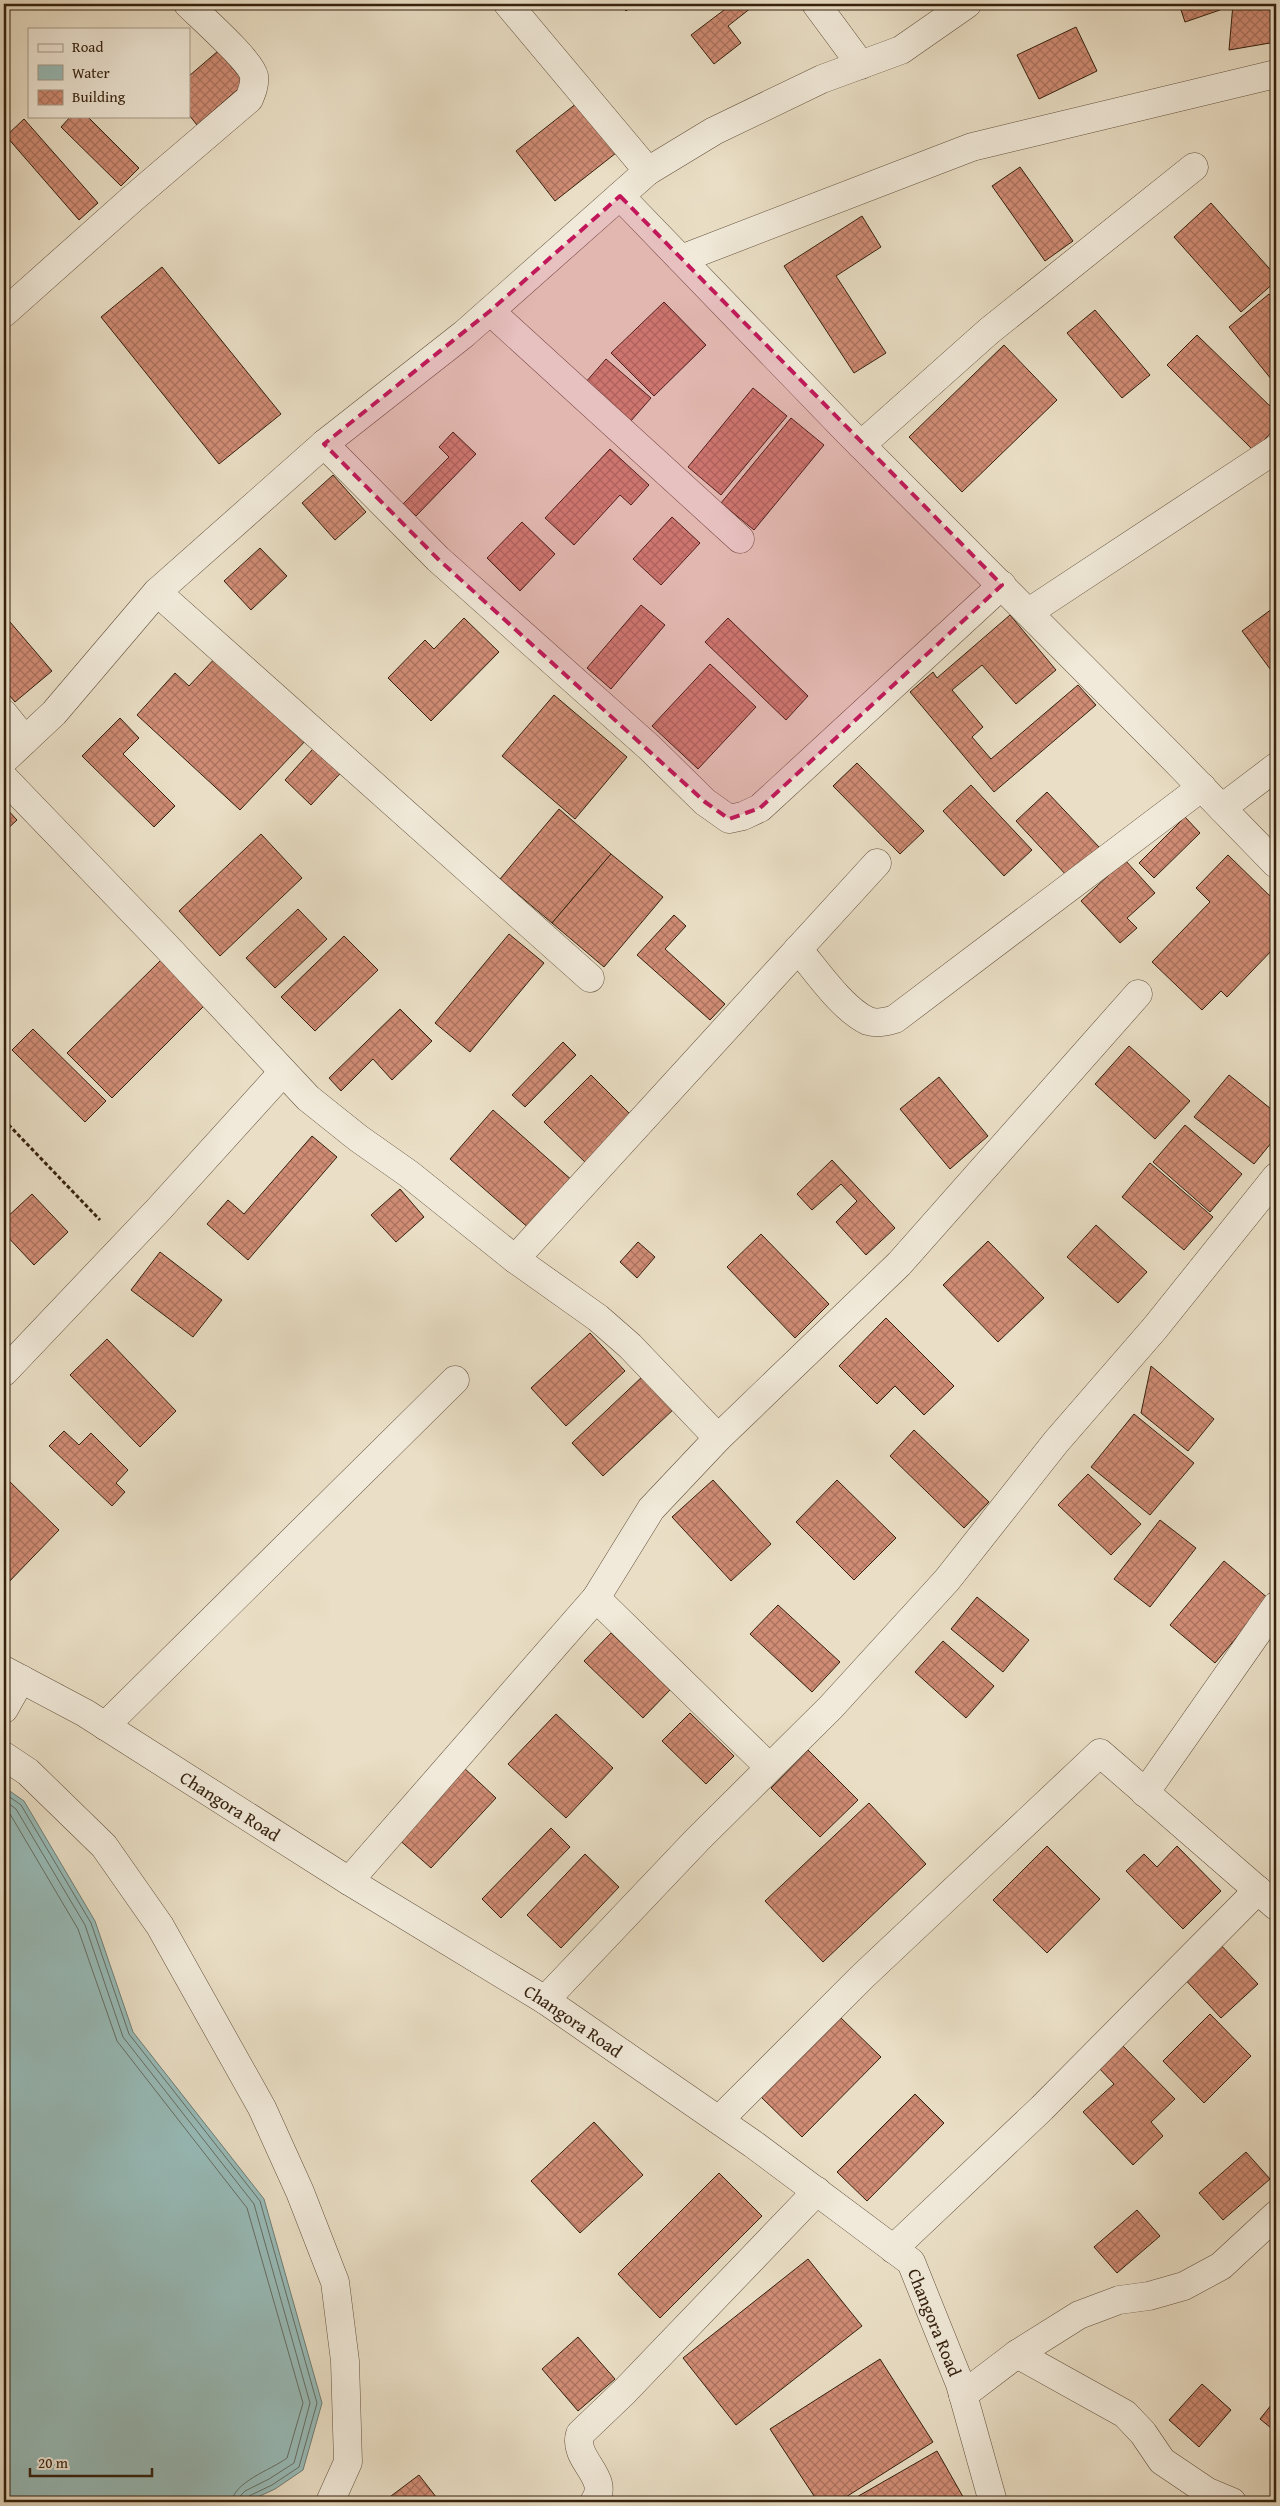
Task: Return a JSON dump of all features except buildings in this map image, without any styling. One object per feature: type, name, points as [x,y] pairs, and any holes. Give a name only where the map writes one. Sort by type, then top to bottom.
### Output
[{"type":"street","points":[[4,313],[132,199],[249,99],[253,89],[254,75],[235,51],[188,4]]},
{"type":"street","points":[[508,4],[648,171]]},
{"type":"street","points":[[816,4],[861,65]]},
{"type":"street","points":[[4,760],[54,713],[157,592],[324,444],[464,334],[648,171],[714,131],[822,79],[900,50],[967,4]]},
{"type":"street","points":[[681,259],[972,148],[1276,74]]},
{"type":"street","points":[[862,445],[989,331],[1194,167]]},
{"type":"street","points":[[620,196],[862,445],[1276,864]]},
{"type":"street","points":[[490,311],[740,539]]},
{"type":"street","points":[[324,444],[445,566],[650,748],[705,802],[729,819],[743,816],[760,808],[1002,585]]},
{"type":"street","points":[[1029,612],[1276,449]]},
{"type":"street","points":[[157,592],[590,978]]},
{"type":"street","points":[[4,714],[25,740]]},
{"type":"street","points":[[1222,808],[1276,767]]},
{"type":"street","points":[[4,778],[165,945],[308,1098],[358,1138],[409,1174],[516,1259],[598,1318],[630,1346],[718,1438]]},
{"type":"street","points":[[798,949],[845,1003],[869,1021],[883,1023],[895,1019],[1202,787]]},
{"type":"street","points":[[516,1259],[878,863]]},
{"type":"street","points":[[349,1881],[424,1792],[596,1598],[651,1509],[718,1438],[899,1264],[1138,994]]},
{"type":"street","points":[[4,1372],[124,1246],[283,1072]]},
{"type":"street","points":[[545,2000],[698,1839],[831,1707],[947,1580],[1056,1442],[1155,1328],[1276,1177]]},
{"type":"street","points":[[105,1726],[455,1380]]},
{"type":"street","points":[[596,1598],[769,1768]]},
{"type":"street","points":[[1145,1793],[1276,1606]]},
{"type":"street","points":[[4,1709],[12,1674]]},
{"type":"street","name":"Changora Road","points":[[12,1674],[105,1726],[349,1881],[545,2000],[719,2120],[911,2262],[963,2395],[992,2502]]},
{"type":"street","points":[[719,2120],[863,1976],[1100,1753],[1267,1898],[893,2249]]},
{"type":"street","points":[[4,1756],[28,1772],[104,1846],[160,1926],[262,2108],[300,2192],[335,2282],[345,2362],[348,2462],[330,2502]]},
{"type":"street","points":[[594,2502],[600,2490],[599,2482],[579,2450],[580,2434],[663,2352],[816,2191]]},
{"type":"street","points":[[963,2395],[1017,2354],[1078,2315],[1118,2300],[1149,2296],[1184,2286],[1220,2266],[1276,2215]]},
{"type":"street","points":[[1017,2354],[1125,2414],[1162,2461],[1208,2492],[1232,2502]]},
{"type":"path","points":[[4,1120],[124,1246]]},
{"type":"highlighted area","points":[[620,196],[1002,585],[760,808],[729,819],[705,802],[438,559],[324,444],[490,311]]},
{"type":"water","points":[[4,1787],[24,1801],[95,1921],[133,2032],[264,2199],[322,2403],[303,2470],[275,2489],[247,2502],[4,2502]]}]
